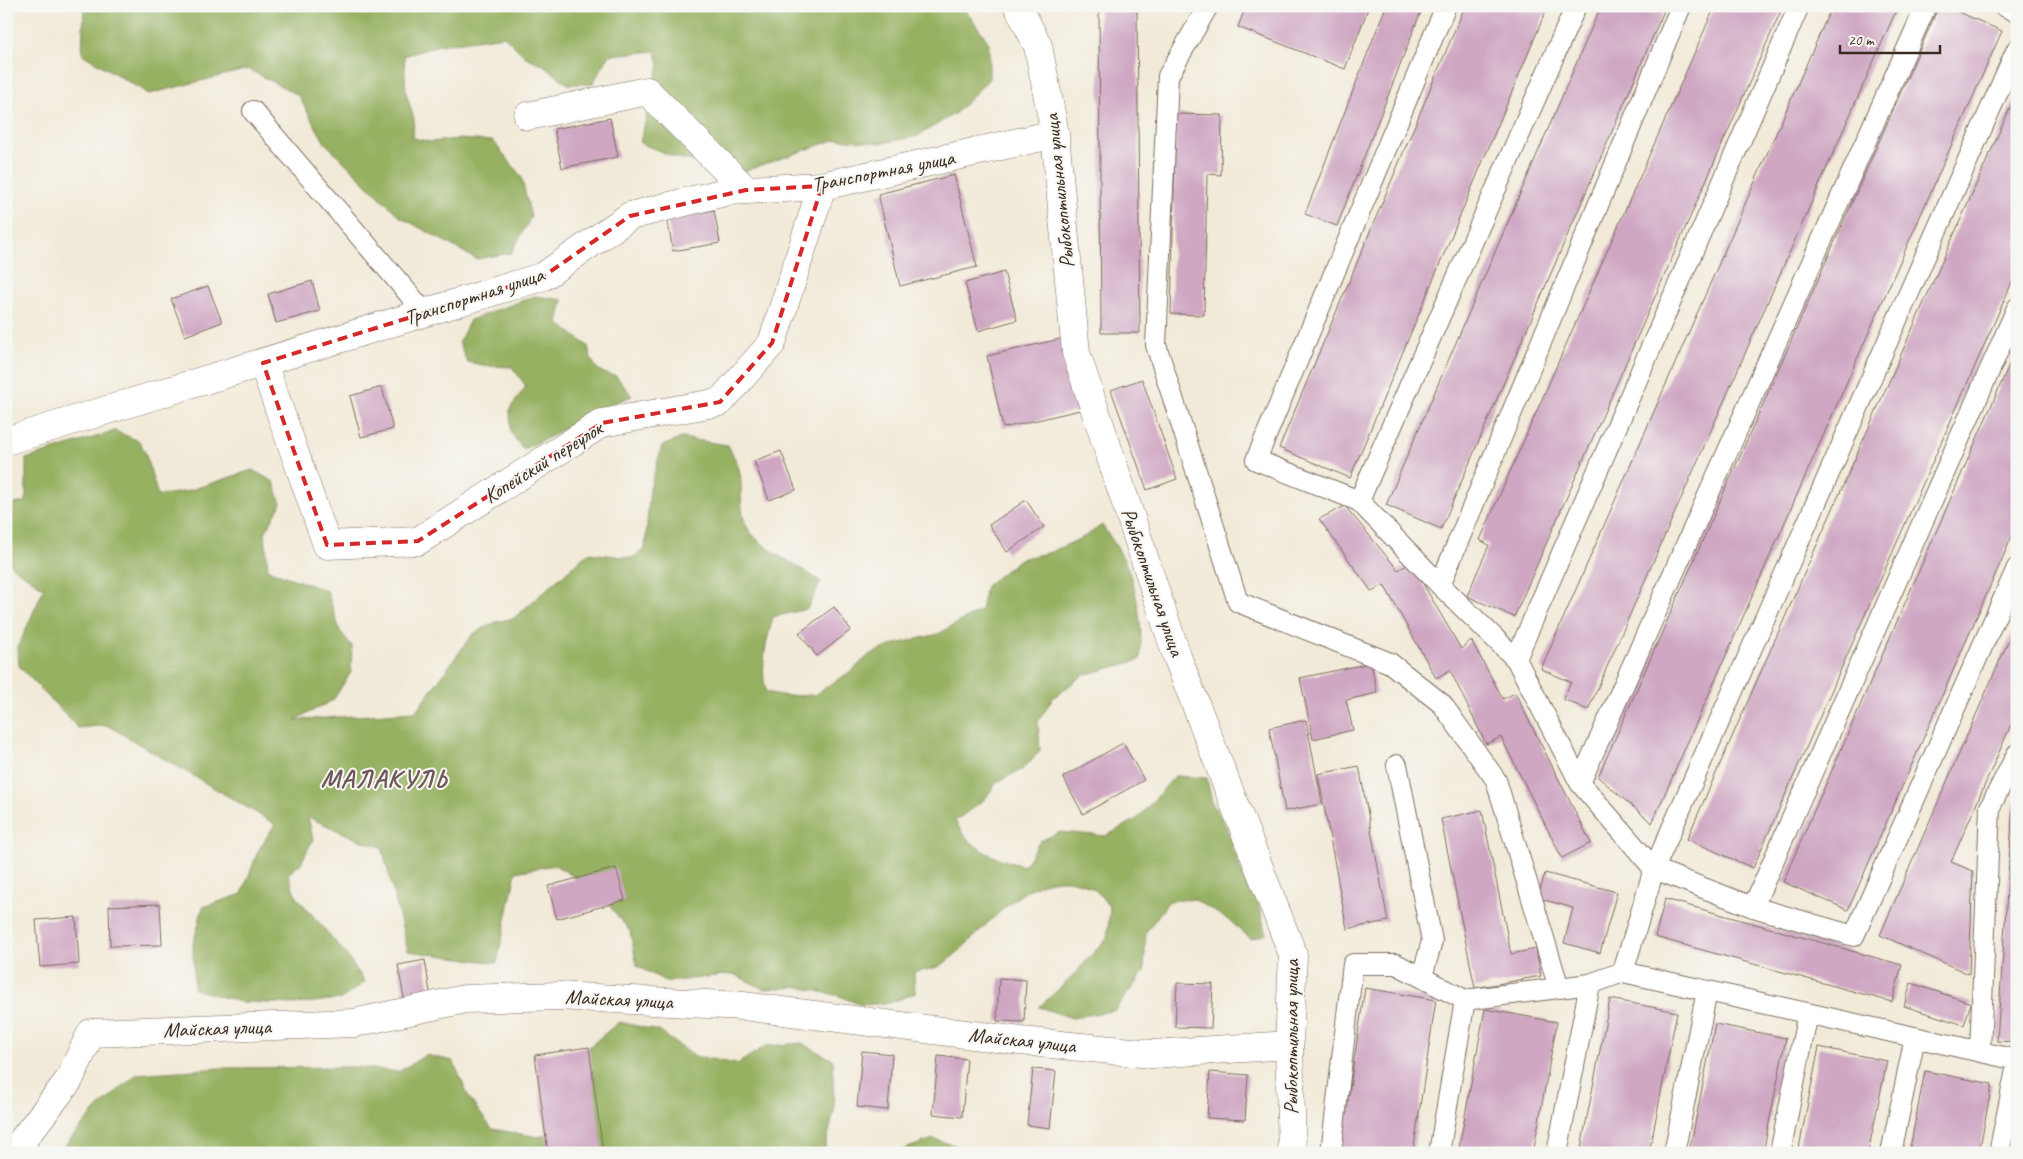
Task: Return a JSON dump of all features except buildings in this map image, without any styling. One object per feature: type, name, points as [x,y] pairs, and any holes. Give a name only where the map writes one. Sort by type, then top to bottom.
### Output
[{"type":"street","name":"Рыбокоптильная улица","points":[[1018,6],[1038,46],[1055,134],[1076,353],[1178,659],[1293,954],[1289,1045],[1292,1153]]},
{"type":"street","points":[[528,116],[647,91],[746,190]]},
{"type":"street","name":"Транспортная улица","points":[[6,441],[544,276],[630,216],[729,191],[822,186],[1055,134]]},
{"type":"street","name":"Копейский переулок","points":[[263,363],[327,545],[418,541],[602,423],[720,402],[772,343],[822,186]]},
{"type":"street","name":"Майская улица","points":[[25,1153],[21,1142],[68,1080],[91,1033],[354,1023],[466,999],[559,996],[743,1006],[1021,1041],[1152,1054],[1289,1045]]},
{"type":"lane","points":[[1208,6],[1168,76],[1156,346],[1238,602],[1390,663],[1442,704],[1496,780],[1559,988]]},
{"type":"lane","points":[[1446,6],[1256,460],[1359,501],[1440,585],[1516,659],[1580,783],[1654,870],[1753,907],[1854,936],[2017,568]]},
{"type":"lane","points":[[1359,501],[1576,6]]},
{"type":"lane","points":[[1440,585],[1681,6]]},
{"type":"lane","points":[[1516,659],[1799,6]]},
{"type":"lane","points":[[1580,783],[1926,6]]},
{"type":"lane","points":[[2004,6],[2017,12]]},
{"type":"lane","points":[[1623,972],[1654,870],[2017,49]]},
{"type":"lane","points":[[253,111],[425,313]]},
{"type":"lane","points":[[1753,907],[2017,308]]},
{"type":"lane","points":[[1980,1052],[1990,807],[2017,754]]},
{"type":"lane","points":[[1397,765],[1432,941],[1422,977]]},
{"type":"lane","points":[[1331,1153],[1353,964],[1396,964],[1465,1000],[1590,984],[1623,972],[2017,1060]]},
{"type":"lane","points":[[1557,1153],[1590,984]]},
{"type":"lane","points":[[1674,1153],[1707,991]]},
{"type":"lane","points":[[1439,1153],[1465,1000]]},
{"type":"lane","points":[[1780,1153],[1808,1013]]},
{"type":"lane","points":[[1891,1153],[1915,1037]]},
{"type":"lane","points":[[1999,1153],[2017,1066]]},
{"type":"highlighted area","points":[[822,186],[772,343],[720,402],[602,423],[418,541],[327,545],[263,363],[544,276],[630,216],[746,190]]},
{"type":"green space","points":[[84,6],[963,6],[989,43],[989,79],[957,112],[918,136],[882,143],[837,139],[742,172],[674,157],[640,143],[659,65],[656,51],[610,55],[592,84],[568,84],[543,65],[524,56],[504,36],[440,45],[404,56],[406,93],[414,119],[413,138],[431,142],[457,139],[493,141],[521,176],[531,217],[511,253],[476,259],[399,216],[325,143],[298,95],[248,69],[149,94],[82,54]]},
{"type":"green space","points":[[535,296],[563,300],[558,323],[588,346],[596,367],[604,373],[616,376],[632,396],[582,416],[552,436],[523,449],[511,433],[510,409],[526,386],[512,367],[488,366],[467,362],[459,342],[470,320]]},
{"type":"green space","points":[[115,431],[139,441],[145,452],[158,496],[188,491],[252,470],[274,482],[281,504],[265,533],[268,570],[327,591],[340,631],[352,646],[351,672],[333,700],[295,720],[415,712],[473,634],[496,622],[514,618],[588,553],[632,558],[645,549],[650,488],[662,446],[682,438],[728,445],[739,470],[743,517],[749,530],[763,545],[821,582],[807,609],[773,617],[766,645],[764,664],[766,692],[786,696],[814,695],[853,670],[869,655],[892,645],[938,634],[981,610],[986,586],[1020,559],[1051,552],[1086,536],[1102,525],[1121,554],[1136,595],[1141,634],[1140,660],[1083,675],[1052,699],[1038,722],[1040,751],[1023,769],[997,782],[985,799],[955,821],[961,831],[976,846],[1002,860],[1024,866],[1040,841],[1060,832],[1106,836],[1137,819],[1175,776],[1207,778],[1212,803],[1226,826],[1241,871],[1256,895],[1266,934],[1251,939],[1230,921],[1194,899],[1169,901],[1146,932],[1144,972],[1115,1010],[1072,1018],[1039,1007],[1070,979],[1107,938],[1110,908],[1092,888],[1070,880],[1049,882],[1029,890],[1010,903],[957,953],[940,966],[914,972],[915,993],[890,1003],[861,1005],[840,996],[799,987],[764,989],[733,974],[667,982],[637,966],[630,931],[597,891],[555,865],[516,872],[497,963],[408,951],[382,847],[362,841],[308,817],[313,839],[301,863],[288,874],[296,896],[345,953],[365,982],[341,999],[296,1004],[241,1002],[194,989],[193,945],[203,907],[242,894],[258,851],[275,824],[107,725],[78,728],[19,666],[18,647],[44,588],[11,566],[6,544],[6,505],[26,502],[26,459]]},
{"type":"green space","points":[[619,1022],[659,1031],[694,1056],[737,1064],[766,1046],[802,1043],[833,1060],[834,1112],[824,1151],[826,1153],[58,1153],[97,1109],[137,1074],[221,1068],[358,1067],[398,1072],[426,1055],[453,1061],[469,1098],[492,1129],[539,1137],[576,1121],[589,1047]]},
{"type":"green space","points":[[933,1139],[980,1153],[894,1153]]},
{"type":"district","name":"МАЛАКУЛЬ","points":[[384,778]]}]
